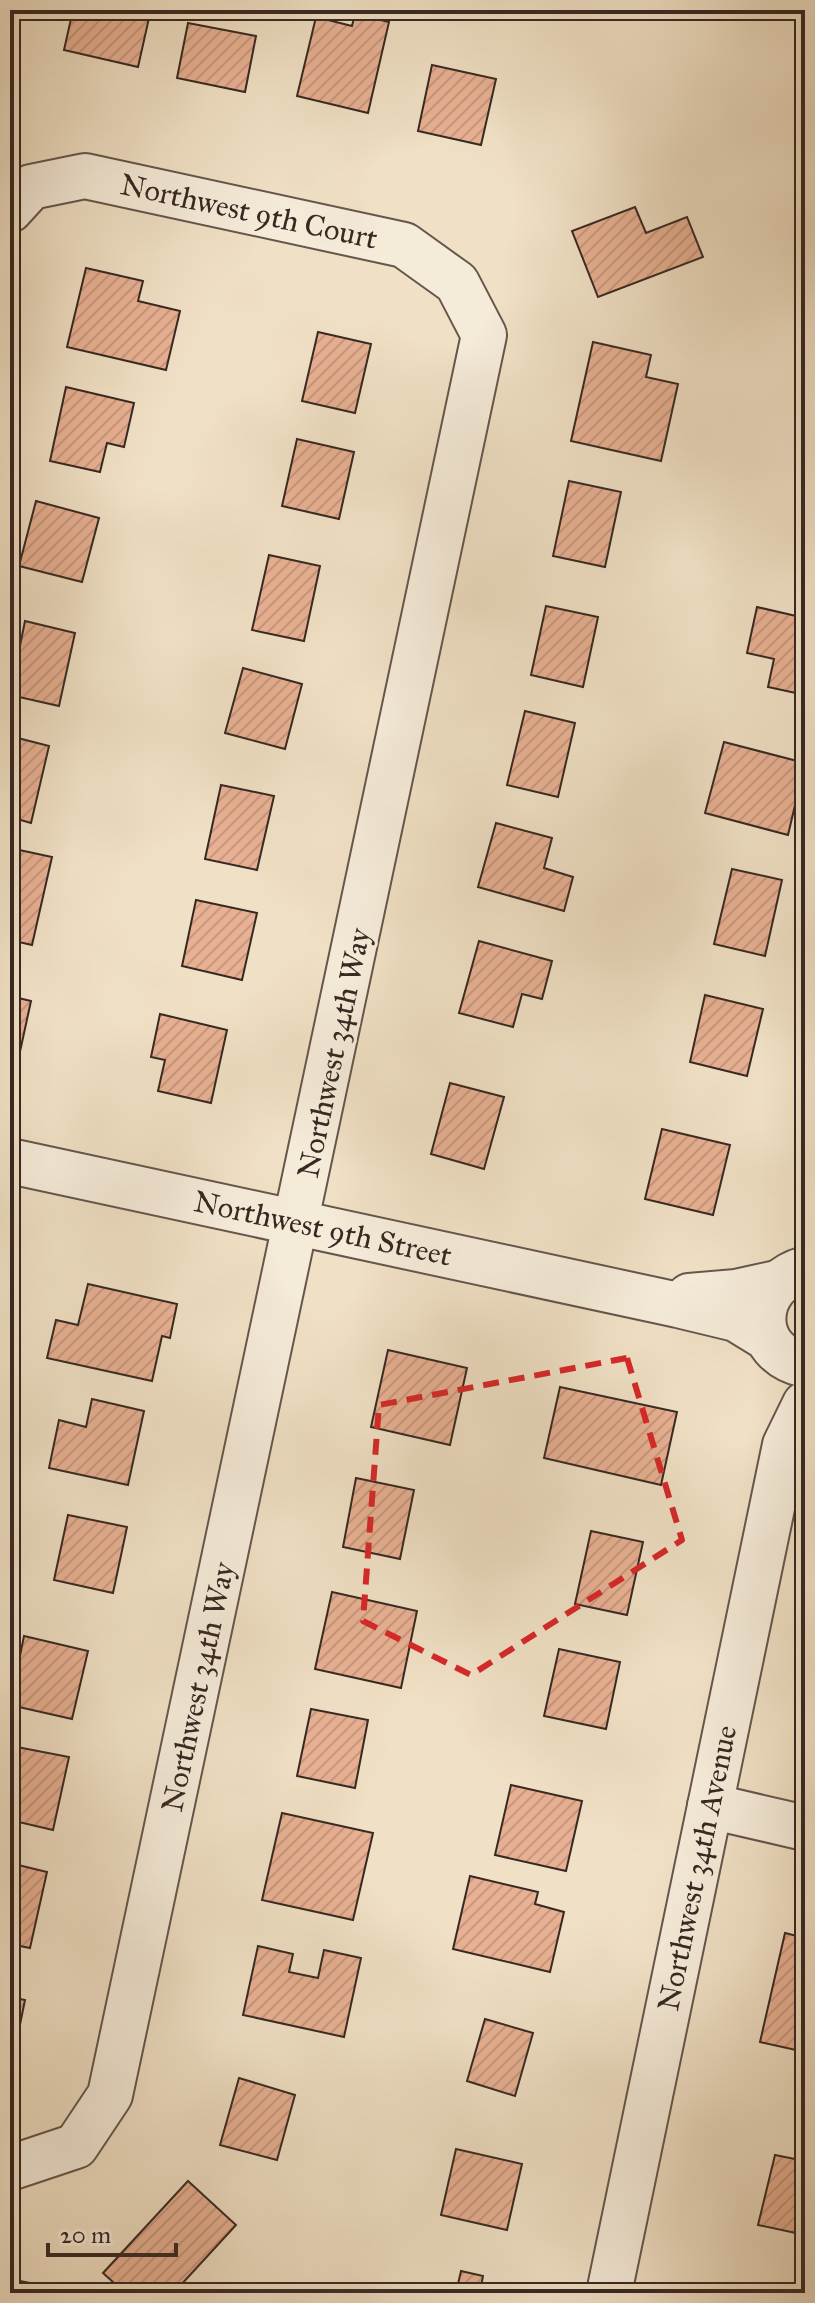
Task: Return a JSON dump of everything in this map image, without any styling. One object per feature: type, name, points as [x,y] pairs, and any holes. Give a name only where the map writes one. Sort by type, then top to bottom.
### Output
[{"type":"street","name":"Northwest 9th Court","points":[[20,199],[85,176],[404,245],[457,283]]},
{"type":"street","name":"Northwest 34th Way","points":[[10,2168],[76,2146],[110,2095],[298,1224],[484,335],[457,283]]},
{"type":"street","name":"Northwest 9th Street","points":[[10,1161],[736,1319],[782,1350]]},
{"type":"street","name":"Northwest 9th Street","points":[[634,1298],[736,1292],[794,1268]]},
{"type":"street","name":"Northwest 34th Avenue","points":[[785,1445],[782,1350],[763,1309],[794,1268]]},
{"type":"street","name":"Northwest 34th Avenue","points":[[609,2293],[785,1445],[805,1404]]},
{"type":"street","points":[[710,1806],[805,1828]]},
{"type":"highlighted area","points":[[627,1358],[682,1540],[471,1675],[363,1621],[379,1405]]},
{"type":"building","points":[[73,10],[114,10],[149,18],[138,67],[64,50]]},
{"type":"building","points":[[355,14],[389,22],[368,113],[297,96],[316,17],[352,26]]},
{"type":"building","points":[[188,23],[256,36],[245,92],[177,78]]},
{"type":"building","points":[[432,65],[496,79],[481,145],[418,131]]},
{"type":"building","points":[[635,207],[646,233],[687,217],[703,257],[598,297],[572,231]]},
{"type":"building","points":[[805,257],[805,296],[796,294]]},
{"type":"building","points":[[86,268],[143,281],[138,301],[180,311],[166,370],[67,347]]},
{"type":"building","points":[[318,332],[371,344],[355,413],[302,401]]},
{"type":"building","points":[[593,342],[651,355],[646,377],[678,384],[661,461],[571,441]]},
{"type":"building","points":[[66,387],[134,403],[124,447],[107,443],[100,472],[50,461]]},
{"type":"building","points":[[297,439],[354,452],[339,519],[282,506]]},
{"type":"building","points":[[569,481],[621,492],[605,567],[553,556]]},
{"type":"building","points":[[36,501],[99,518],[82,582],[19,566]]},
{"type":"building","points":[[805,529],[805,572],[795,570]]},
{"type":"building","points":[[269,555],[320,566],[304,641],[252,630]]},
{"type":"building","points":[[546,606],[598,617],[583,687],[531,675]]},
{"type":"building","points":[[757,607],[805,618],[805,695],[768,687],[774,659],[747,653]]},
{"type":"building","points":[[25,621],[75,633],[59,706],[10,695]]},
{"type":"building","points":[[243,668],[302,684],[285,749],[225,733]]},
{"type":"building","points":[[525,711],[575,723],[558,797],[507,785]]},
{"type":"building","points":[[10,736],[49,746],[31,823],[10,817]]},
{"type":"building","points":[[724,742],[805,763],[788,835],[705,813]]},
{"type":"building","points":[[221,785],[274,796],[257,870],[205,859]]},
{"type":"building","points":[[496,823],[552,838],[544,868],[573,877],[564,911],[478,887]]},
{"type":"building","points":[[10,848],[52,857],[32,945],[10,940]]},
{"type":"building","points":[[732,869],[782,880],[765,956],[714,944]]},
{"type":"building","points":[[196,900],[257,913],[242,980],[182,966]]},
{"type":"building","points":[[479,941],[552,961],[542,999],[522,994],[513,1027],[459,1013]]},
{"type":"building","points":[[705,995],[763,1009],[747,1076],[690,1062]]},
{"type":"building","points":[[10,996],[31,1001],[16,1070],[10,1068]]},
{"type":"building","points":[[160,1014],[227,1030],[211,1103],[158,1091],[165,1060],[151,1057]]},
{"type":"building","points":[[450,1083],[504,1097],[484,1169],[431,1154]]},
{"type":"building","points":[[662,1129],[730,1145],[713,1215],[645,1199]]},
{"type":"building","points":[[88,1284],[177,1304],[170,1338],[162,1336],[152,1381],[47,1358],[56,1320],[78,1325]]},
{"type":"building","points":[[388,1350],[467,1368],[450,1445],[371,1427]]},
{"type":"building","points":[[560,1387],[677,1412],[661,1485],[544,1458]]},
{"type":"building","points":[[92,1399],[144,1411],[128,1485],[49,1468],[59,1420],[86,1427]]},
{"type":"building","points":[[356,1478],[414,1490],[400,1559],[343,1547]]},
{"type":"building","points":[[68,1515],[127,1527],[113,1593],[54,1580]]},
{"type":"building","points":[[591,1531],[643,1542],[627,1615],[575,1604]]},
{"type":"building","points":[[332,1592],[417,1611],[401,1688],[315,1669]]},
{"type":"building","points":[[24,1636],[88,1651],[72,1719],[10,1705]]},
{"type":"building","points":[[559,1649],[620,1662],[606,1729],[544,1716]]},
{"type":"building","points":[[311,1709],[368,1720],[355,1788],[297,1776]]},
{"type":"building","points":[[17,1747],[69,1757],[53,1830],[10,1820],[10,1779]]},
{"type":"building","points":[[511,1785],[582,1801],[566,1871],[495,1855]]},
{"type":"building","points":[[282,1813],[373,1833],[353,1920],[262,1900]]},
{"type":"building","points":[[10,1863],[47,1872],[30,1948],[10,1944]]},
{"type":"building","points":[[470,1876],[538,1892],[535,1904],[564,1912],[550,1972],[453,1949]]},
{"type":"building","points":[[785,1933],[805,1938],[805,2052],[760,2042]]},
{"type":"building","points":[[258,1946],[293,1954],[289,1972],[318,1978],[324,1950],[361,1958],[344,2037],[243,2015]]},
{"type":"building","points":[[10,1997],[25,2000],[11,2069],[10,2068]]},
{"type":"building","points":[[485,2019],[533,2033],[515,2096],[467,2081]]},
{"type":"building","points":[[239,2078],[295,2095],[277,2160],[220,2145]]},
{"type":"building","points":[[456,2149],[522,2164],[507,2230],[441,2215]]},
{"type":"building","points":[[775,2155],[805,2161],[805,2235],[758,2225]]},
{"type":"building","points":[[188,2181],[236,2225],[179,2287],[185,2293],[125,2293],[103,2273]]},
{"type":"building","points":[[461,2271],[483,2276],[480,2293],[456,2293]]},
{"type":"building","points":[[10,2279],[35,2284],[33,2293],[10,2293]]}]
